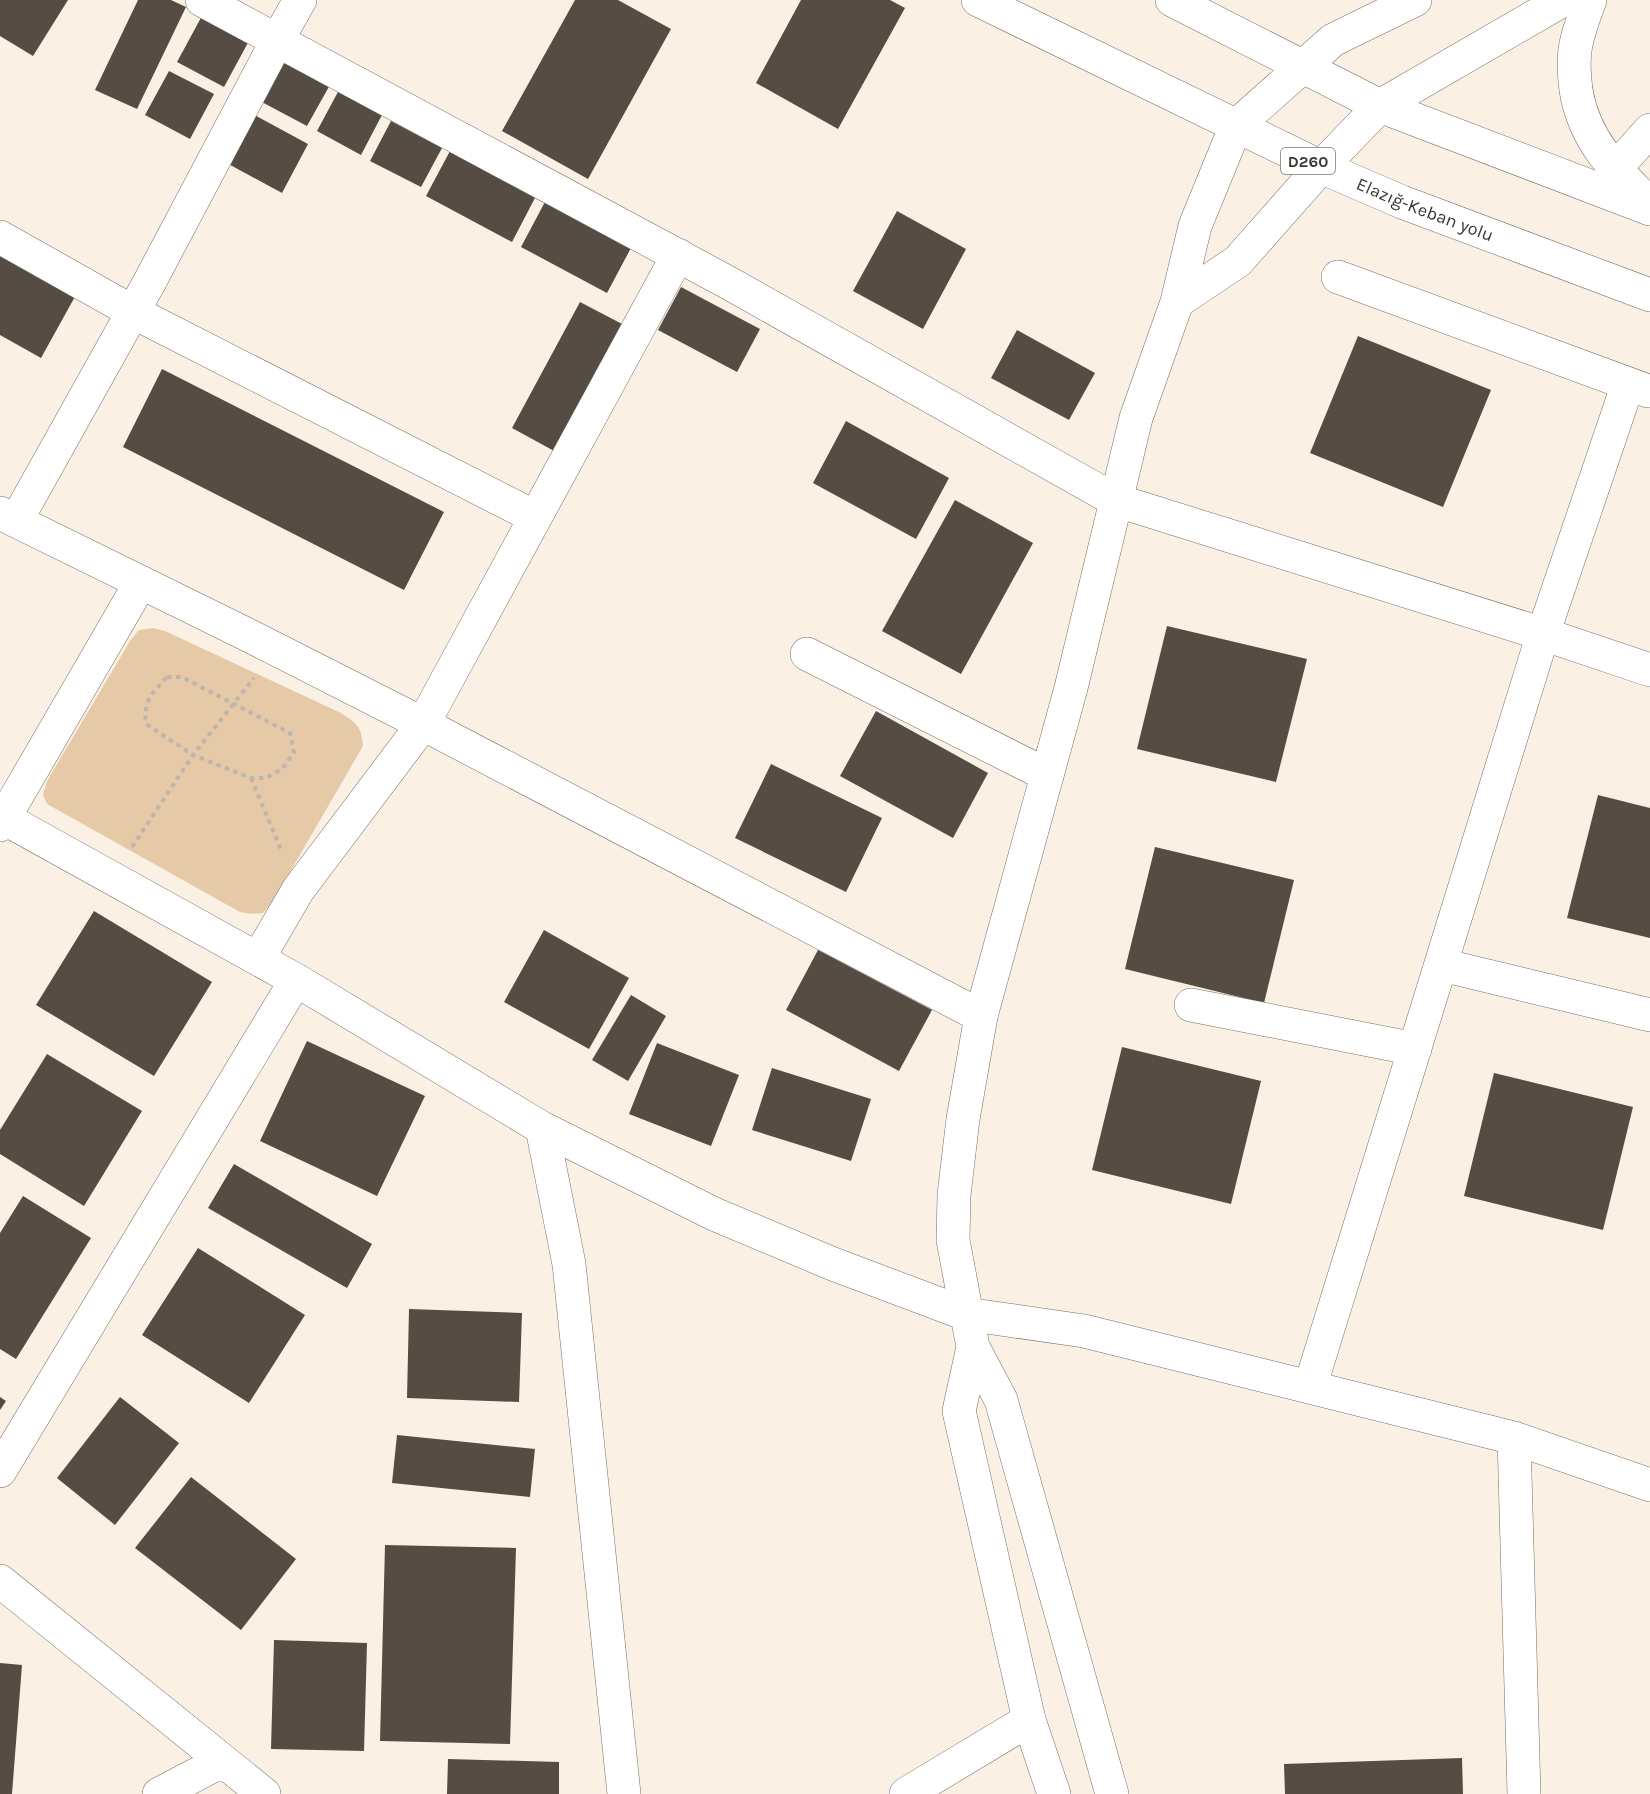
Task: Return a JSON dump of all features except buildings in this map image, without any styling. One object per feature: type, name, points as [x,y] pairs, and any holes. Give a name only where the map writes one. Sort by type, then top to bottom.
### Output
[{"type":"main road","points":[[202,0],[678,255],[1115,500],[1543,634],[1650,670]]},
{"type":"main road","points":[[300,0],[133,312],[8,517],[423,724],[981,1016]]},
{"type":"main road","name":"Elazığ-Keban yolu","points":[[978,0],[1321,168],[1402,202],[1650,295]]},
{"type":"main road","points":[[1172,0],[1380,106],[1650,207]]},
{"type":"main road","points":[[1112,1794],[1001,1400],[973,1347],[953,1240],[954,1195],[963,1119],[981,1016],[1071,688],[1136,418],[1177,302],[1195,226],[1236,126],[1333,40],[1415,0]]},
{"type":"main road","points":[[1177,302],[1238,261],[1380,106],[1563,0]]},
{"type":"main road","points":[[1590,0],[1575,45],[1574,77],[1580,110],[1591,136],[1615,169],[1650,207]]},
{"type":"main road","points":[[1615,169],[1650,130]]},
{"type":"main road","points":[[0,237],[133,312],[535,517]]},
{"type":"main road","points":[[258,959],[298,890],[423,724],[678,255]]},
{"type":"main road","points":[[1310,1387],[1543,634],[1639,388],[1338,277]]},
{"type":"main road","points":[[141,582],[1,820],[296,980],[542,1128],[714,1214],[833,1264],[966,1314],[1084,1331],[1310,1387],[1514,1438],[1650,1485]]},
{"type":"main road","points":[[807,654],[1047,775]]},
{"type":"main road","points":[[1442,965],[1650,1015]]},
{"type":"main road","points":[[0,1471],[296,980]]},
{"type":"main road","points":[[1191,1005],[1415,1049]]},
{"type":"main road","points":[[542,1128],[569,1264],[624,1794]]},
{"type":"main road","points":[[973,1347],[959,1411],[1029,1720],[1054,1794]]},
{"type":"main road","points":[[1514,1438],[1524,1794]]},
{"type":"main road","points":[[0,1581],[264,1794]]},
{"type":"main road","points":[[906,1794],[1029,1720]]},
{"type":"main road","points":[[159,1794],[222,1761]]},
{"type":"path","points":[[111,878],[193,754],[277,650]]},
{"type":"path","points":[[168,677],[182,677],[234,703],[290,733],[294,753],[282,769],[267,778],[251,778],[193,754],[146,724],[144,710],[152,693],[168,677]]},
{"type":"path","points":[[251,778],[298,890]]},
{"type":"shaded area","points":[[153,628],[165,631],[341,713],[354,723],[361,734],[363,746],[272,903],[263,913],[240,912],[47,804],[43,795],[47,781],[130,641],[139,630]]}]
